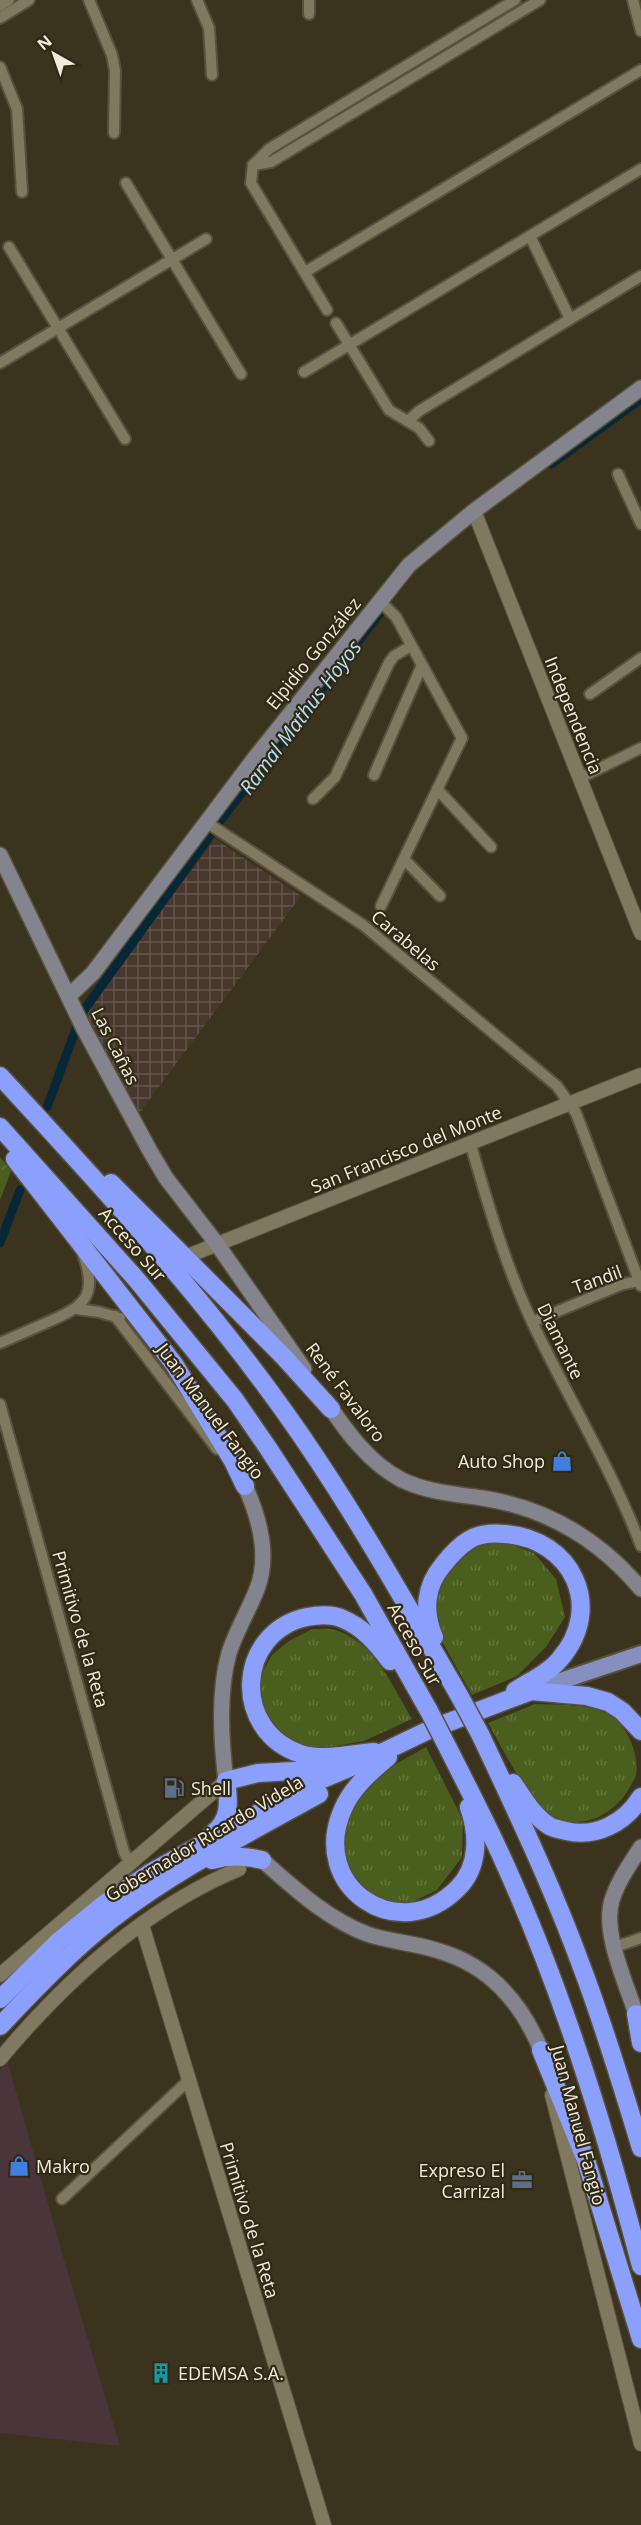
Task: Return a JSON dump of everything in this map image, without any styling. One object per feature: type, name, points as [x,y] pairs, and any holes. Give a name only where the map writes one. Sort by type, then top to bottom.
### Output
[{"type":"highway","points":[[0,1065],[40,1118],[120,1191],[331,1409]]},
{"type":"highway","name":"Acceso Sur","points":[[0,1076],[40,1118],[188,1288],[268,1389],[384,1564],[480,1734],[531,1843],[581,1963],[607,2034],[641,2148]]},
{"type":"highway","name":"Acceso Sur","points":[[0,1127],[137,1280],[235,1400],[363,1594],[429,1711],[505,1863],[548,1969],[606,2138],[641,2266]]},
{"type":"highway","points":[[0,1138],[174,1364],[210,1422],[245,1486]]},
{"type":"highway","points":[[460,1697],[432,1632],[427,1614],[428,1591],[436,1573],[452,1554],[470,1539],[491,1533],[514,1535],[542,1545],[558,1557],[572,1573],[581,1592],[580,1625],[570,1646],[559,1661],[495,1704]]},
{"type":"highway","points":[[385,1751],[318,1757],[286,1748],[267,1732],[255,1716],[250,1696],[251,1673],[259,1652],[273,1635],[296,1619],[319,1615],[340,1617],[363,1631],[378,1645],[429,1711]]},
{"type":"highway","points":[[495,1704],[531,1691],[587,1696],[608,1702],[622,1711],[641,1731]]},
{"type":"highway","name":"Gobernador Ricardo Videla","points":[[0,1999],[59,1941],[127,1887],[321,1792],[356,1766],[385,1751],[495,1704]]},
{"type":"highway","points":[[480,1734],[537,1816],[550,1827],[587,1833],[606,1828],[622,1819],[641,1797]]},
{"type":"highway","points":[[412,1738],[366,1776],[354,1791],[344,1807],[334,1836],[335,1854],[347,1884],[359,1896],[384,1910],[410,1912],[439,1903],[465,1882],[474,1861],[476,1842],[474,1822],[448,1748]]},
{"type":"highway","points":[[192,1857],[227,1817],[230,1803],[226,1781],[258,1773],[301,1772],[356,1766]]},
{"type":"highway","points":[[192,1857],[244,1856],[262,1860]]},
{"type":"highway","name":"Gobernador Ricardo Videla","points":[[0,2026],[54,1970],[99,1930],[192,1857]]},
{"type":"highway","points":[[639,2017],[641,2043]]},
{"type":"highway","points":[[541,2050],[586,2160],[641,2339]]},
{"type":"main road","name":"Elpidio González","points":[[70,995],[93,973],[206,822],[409,565],[474,511],[641,388]]},
{"type":"main road","name":"Las Cañas","points":[[0,855],[70,995],[84,1029],[132,1119],[166,1178],[217,1244]]},
{"type":"main road","name":"René Favaloro","points":[[217,1244],[331,1409],[364,1451],[382,1467],[402,1480],[452,1494],[514,1504],[553,1518],[602,1550],[618,1563],[641,1589]]},
{"type":"main road","name":"Juan Manuel Fangio","points":[[226,1781],[220,1716],[229,1653],[258,1586],[263,1549],[256,1510],[245,1486]]},
{"type":"main road","points":[[531,1691],[641,1654]]},
{"type":"main road","points":[[639,2017],[615,1947],[608,1918],[611,1902],[641,1846]]},
{"type":"main road","name":"Juan Manuel Fangio","points":[[262,1860],[319,1908],[357,1929],[380,1938],[439,1950],[466,1961],[485,1973],[512,1998],[533,2031],[541,2050]]},
{"type":"street","points":[[0,14],[9,0]]},
{"type":"street","points":[[0,14],[29,0]]},
{"type":"street","points":[[89,0],[112,55],[115,71],[114,133]]},
{"type":"street","points":[[197,0],[208,28],[212,75]]},
{"type":"street","points":[[309,0],[309,14]]},
{"type":"street","points":[[327,310],[251,183],[253,165],[269,149],[515,0]]},
{"type":"street","points":[[253,165],[272,162],[540,0]]},
{"type":"street","points":[[633,0],[641,31]]},
{"type":"street","points":[[492,14],[500,25]]},
{"type":"street","points":[[0,67],[17,109],[22,192]]},
{"type":"street","points":[[305,272],[641,70]]},
{"type":"street","points":[[374,85],[381,96]]},
{"type":"street","points":[[304,372],[641,170]]},
{"type":"street","points":[[126,183],[241,374]]},
{"type":"street","points":[[530,236],[570,319]]},
{"type":"street","points":[[0,363],[206,239]]},
{"type":"street","points":[[9,247],[125,439]]},
{"type":"street","points":[[408,421],[419,411],[641,276]]},
{"type":"street","points":[[336,322],[389,410],[419,428],[429,441]]},
{"type":"street","points":[[618,474],[641,524]]},
{"type":"street","name":"Independencia","points":[[474,511],[641,933]]},
{"type":"street","points":[[380,601],[396,617],[462,738],[381,906]]},
{"type":"street","points":[[313,799],[335,777],[388,663],[394,656],[411,646]]},
{"type":"street","points":[[590,694],[641,658]]},
{"type":"street","points":[[374,775],[422,665]]},
{"type":"street","points":[[580,778],[641,748]]},
{"type":"street","points":[[437,789],[491,847]]},
{"type":"street","name":"Carabelas","points":[[206,822],[363,925],[557,1086],[571,1103]]},
{"type":"street","points":[[404,859],[440,896]]},
{"type":"street","name":"San Francisco del Monte","points":[[184,1257],[641,1075]]},
{"type":"street","points":[[571,1103],[640,1283]]},
{"type":"street","name":"Diamante","points":[[470,1142],[503,1250],[532,1322],[622,1499],[641,1546]]},
{"type":"street","points":[[0,1343],[77,1309],[87,1293],[90,1280],[87,1264],[76,1236]]},
{"type":"street","name":"Tandil","points":[[532,1322],[623,1284],[640,1283]]},
{"type":"street","points":[[77,1309],[115,1316],[151,1332]]},
{"type":"street","name":"Juan Manuel Fangio","points":[[115,1316],[245,1486]]},
{"type":"street","name":"Primitivo de la Reta","points":[[0,1404],[124,1852],[129,1863]]},
{"type":"street","points":[[0,1975],[226,1781]]},
{"type":"street","points":[[626,1871],[641,1865]]},
{"type":"street","points":[[0,2059],[38,2014],[83,1969],[142,1924],[194,1891],[239,1869]]},
{"type":"street","name":"Primitivo de la Reta","points":[[142,1924],[324,2525]]},
{"type":"street","points":[[615,1947],[641,1938]]},
{"type":"street","name":"Juan Manuel Fangio","points":[[541,2050],[641,2444]]},
{"type":"street","points":[[62,2199],[189,2080]]},
{"type":"shaded area","points":[[215,839],[301,896],[135,1119],[87,1028],[89,1007]]},
{"type":"shaded area","name":"Makro","points":[[7,2060],[120,2446],[0,2433],[0,2070]]},
{"type":"green space","points":[[0,1157],[11,1171],[0,1200]]},
{"type":"green space","points":[[503,1541],[534,1553],[556,1579],[565,1617],[546,1647],[517,1676],[472,1695],[443,1643],[436,1601],[448,1569],[477,1547]]},
{"type":"green space","points":[[312,1629],[335,1630],[361,1644],[390,1680],[412,1719],[364,1741],[313,1750],[289,1738],[269,1720],[260,1696],[261,1675],[272,1655],[289,1641]]},
{"type":"green space","points":[[535,1704],[571,1705],[598,1710],[614,1718],[626,1731],[634,1749],[636,1775],[624,1797],[607,1812],[586,1821],[564,1820],[553,1816],[543,1808],[525,1786],[488,1723]]},
{"type":"green space","points":[[426,1747],[463,1820],[462,1857],[437,1890],[406,1905],[376,1900],[347,1871],[343,1828],[360,1795],[394,1765]]},
{"type":"waterway","name":"Ramal Mathus Hoyos","points":[[551,464],[641,399]]},
{"type":"waterway","name":"Ramal Mathus Hoyos","points":[[220,821],[380,613]]},
{"type":"waterway","name":"Ramal Mathus Hoyos","points":[[84,1010],[211,834]]},
{"type":"waterway","name":"Ramal Mathus Hoyos","points":[[47,1107],[76,1029]]},
{"type":"waterway","name":"Ramal Mathus Hoyos","points":[[0,1243],[20,1190]]},
{"type":"place","name":"Auto Shop","points":[[562,1461]]},
{"type":"place","name":"Shell","points":[[174,1788]]},
{"type":"place","name":"Makro","points":[[19,2166]]},
{"type":"place","name":"Expreso El Carrizal","points":[[522,2180]]},
{"type":"place","name":"EDEMSA S.A.","points":[[161,2373]]}]
